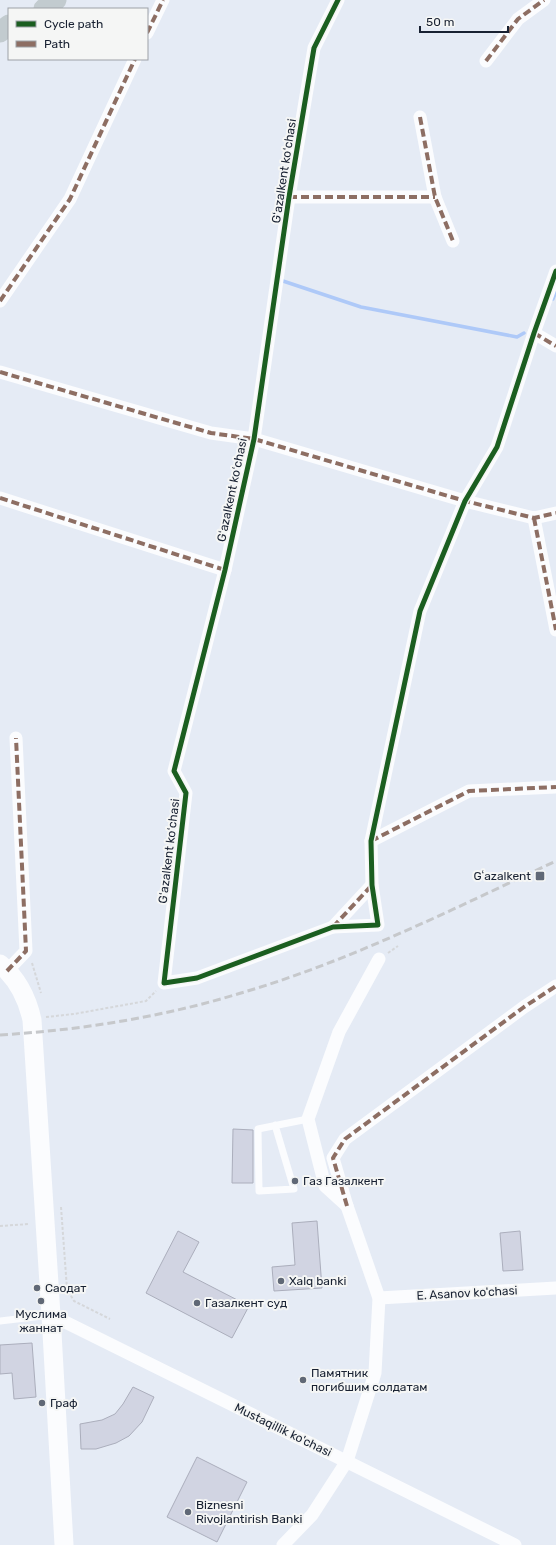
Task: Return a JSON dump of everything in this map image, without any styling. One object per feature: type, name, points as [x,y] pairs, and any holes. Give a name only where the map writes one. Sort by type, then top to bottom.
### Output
[{"type":"main road","points":[[32,8],[43,0]]},
{"type":"main road","points":[[45,8],[56,0]]},
{"type":"main road","points":[[0,32],[8,26]]},
{"type":"main road","points":[[0,42],[8,36]]},
{"type":"main road","points":[[4,968],[16,981],[24,993],[32,1020],[64,1545]]},
{"type":"street","points":[[148,31],[163,0]]},
{"type":"street","name":"Gʻazalkent koʻchasi","points":[[164,983],[186,793],[174,771],[225,570],[254,439],[289,197],[314,48],[338,0]]},
{"type":"street","points":[[486,61],[518,19],[544,0]]},
{"type":"street","points":[[0,300],[70,199],[135,60]]},
{"type":"street","points":[[420,117],[435,197],[453,241]]},
{"type":"street","points":[[289,197],[435,197]]},
{"type":"street","points":[[164,983],[197,978],[333,927],[378,925],[372,885],[371,841],[420,611],[465,501],[497,446],[534,333],[556,273]]},
{"type":"street","points":[[534,333],[556,346]]},
{"type":"street","points":[[0,372],[211,433],[254,439],[465,501],[534,518],[556,513]]},
{"type":"street","points":[[0,498],[225,570]]},
{"type":"street","points":[[534,518],[556,630]]},
{"type":"street","points":[[4,968],[26,951],[16,738]]},
{"type":"street","points":[[371,841],[469,791],[556,787]]},
{"type":"street","points":[[333,927],[372,885]]},
{"type":"street","points":[[347,1206],[325,1186],[308,1119],[339,1032],[379,959]]},
{"type":"street","points":[[283,1545],[312,1515],[347,1461],[375,1373],[379,1298],[347,1206],[333,1158],[345,1139],[524,1007],[556,986]]},
{"type":"street","name":"E. Asanov ko'chasi","points":[[379,1298],[556,1288]]},
{"type":"street","name":"Mustaqillik ko'chasi","points":[[51,1315],[515,1545]]},
{"type":"lane","points":[[275,1125],[294,1189],[259,1191],[258,1129],[275,1125],[308,1119]]},
{"type":"lane","points":[[0,1321],[51,1315]]},
{"type":"path","points":[[46,1017],[74,1014],[146,1001],[164,983]]},
{"type":"path","points":[[60,1205],[67,1289],[74,1302],[110,1319]]},
{"type":"path","points":[[0,1226],[35,1224]]},
{"type":"building","points":[[233,1129],[253,1130],[253,1183],[232,1183]]},
{"type":"building","points":[[317,1221],[322,1288],[274,1291],[272,1267],[295,1265],[292,1223]]},
{"type":"building","points":[[178,1231],[199,1242],[183,1272],[249,1306],[232,1338],[146,1293]]},
{"type":"building","points":[[520,1231],[523,1270],[503,1271],[500,1233]]},
{"type":"building","points":[[32,1343],[36,1397],[14,1399],[12,1373],[0,1374],[0,1345]]},
{"type":"building","points":[[133,1387],[154,1397],[142,1422],[129,1436],[116,1443],[96,1449],[81,1449],[80,1424],[102,1420],[115,1414]]},
{"type":"building","points":[[197,1457],[247,1482],[217,1542],[167,1517]]},
{"type":"waterway","points":[[283,281],[361,307],[517,337],[524,333]]},
{"type":"waterway","points":[[553,299],[556,291]]},
{"type":"railway","points":[[0,1035],[61,1030],[152,1016],[241,993],[322,966],[361,950],[556,861]]},
{"type":"marked path","points":[[148,31],[163,0]]},
{"type":"marked path","points":[[486,61],[518,19],[544,0]]},
{"type":"marked path","points":[[0,301],[70,199],[135,60]]},
{"type":"marked path","points":[[420,117],[435,197],[453,241]]},
{"type":"marked path","points":[[289,197],[435,197]]},
{"type":"marked path","points":[[534,333],[556,346]]},
{"type":"marked path","points":[[0,372],[211,433],[254,439],[465,501],[534,518],[556,513]]},
{"type":"marked path","points":[[0,498],[225,570]]},
{"type":"marked path","points":[[534,518],[556,630]]},
{"type":"marked path","points":[[7,971],[26,951],[16,738]]},
{"type":"marked path","points":[[371,841],[469,791],[556,787]]},
{"type":"marked path","points":[[333,927],[372,885]]},
{"type":"marked path","points":[[347,1206],[333,1158],[345,1139],[524,1007],[556,986]]},
{"type":"cycle path","points":[[338,0],[314,48],[289,197],[254,439],[225,570],[174,771],[186,793],[164,983],[197,978],[333,927],[378,925],[372,885],[371,841],[420,611],[465,501],[497,447],[556,271]]},
{"type":"place","name":"Gʻazalkent","points":[[540,876]]},
{"type":"place","name":"Газ Газалкент","points":[[295,1181]]},
{"type":"place","name":"Xalq banki","points":[[281,1281]]},
{"type":"place","name":"Саодат","points":[[37,1288]]},
{"type":"place","name":"Муслима жаннат","points":[[41,1301]]},
{"type":"place","name":"Газалкент суд","points":[[197,1303]]},
{"type":"place","name":"Памятник погибшим солдатам","points":[[303,1380]]},
{"type":"place","name":"Граф","points":[[42,1403]]},
{"type":"place","name":"Biznesni Rivojlantirish Banki","points":[[188,1512]]}]
